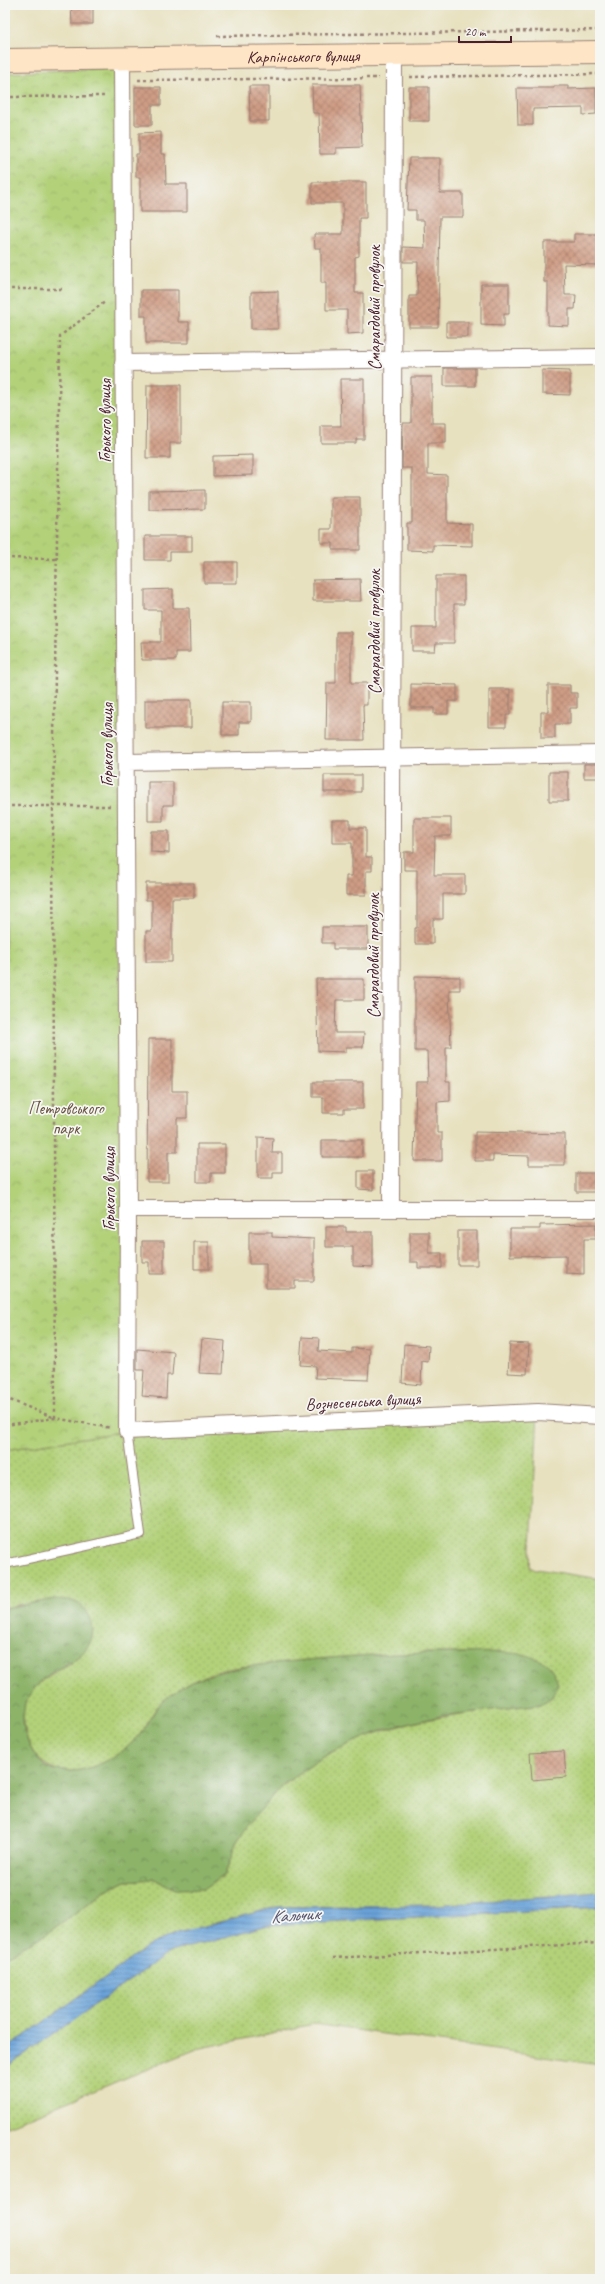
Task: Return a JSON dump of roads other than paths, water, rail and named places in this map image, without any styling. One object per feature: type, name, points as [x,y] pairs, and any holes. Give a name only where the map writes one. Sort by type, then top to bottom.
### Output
[{"type":"street","name":"Карпінського вулиця","points":[[5,60],[122,60],[600,52]]},
{"type":"street","name":"Смарагдовий провулок","points":[[391,1209],[394,55]]},
{"type":"street","name":"Горького вулиця","points":[[122,60],[128,1208],[127,1431]]},
{"type":"street","points":[[123,363],[600,357]]},
{"type":"street","points":[[126,762],[600,754]]},
{"type":"street","points":[[128,1208],[600,1209]]},
{"type":"street","name":"Вознесенська вулиця","points":[[127,1431],[538,1412],[600,1416]]},
{"type":"lane","points":[[5,1564],[141,1534],[127,1431]]},
{"type":"water","name":"Кальчик","points":[[600,1892],[600,1907],[268,1925],[170,1952],[5,2068],[5,2050],[150,1945],[178,1933],[277,1907],[436,1905]]},
{"type":"park label","name":"Петровського парк","points":[[66,1118]]}]
